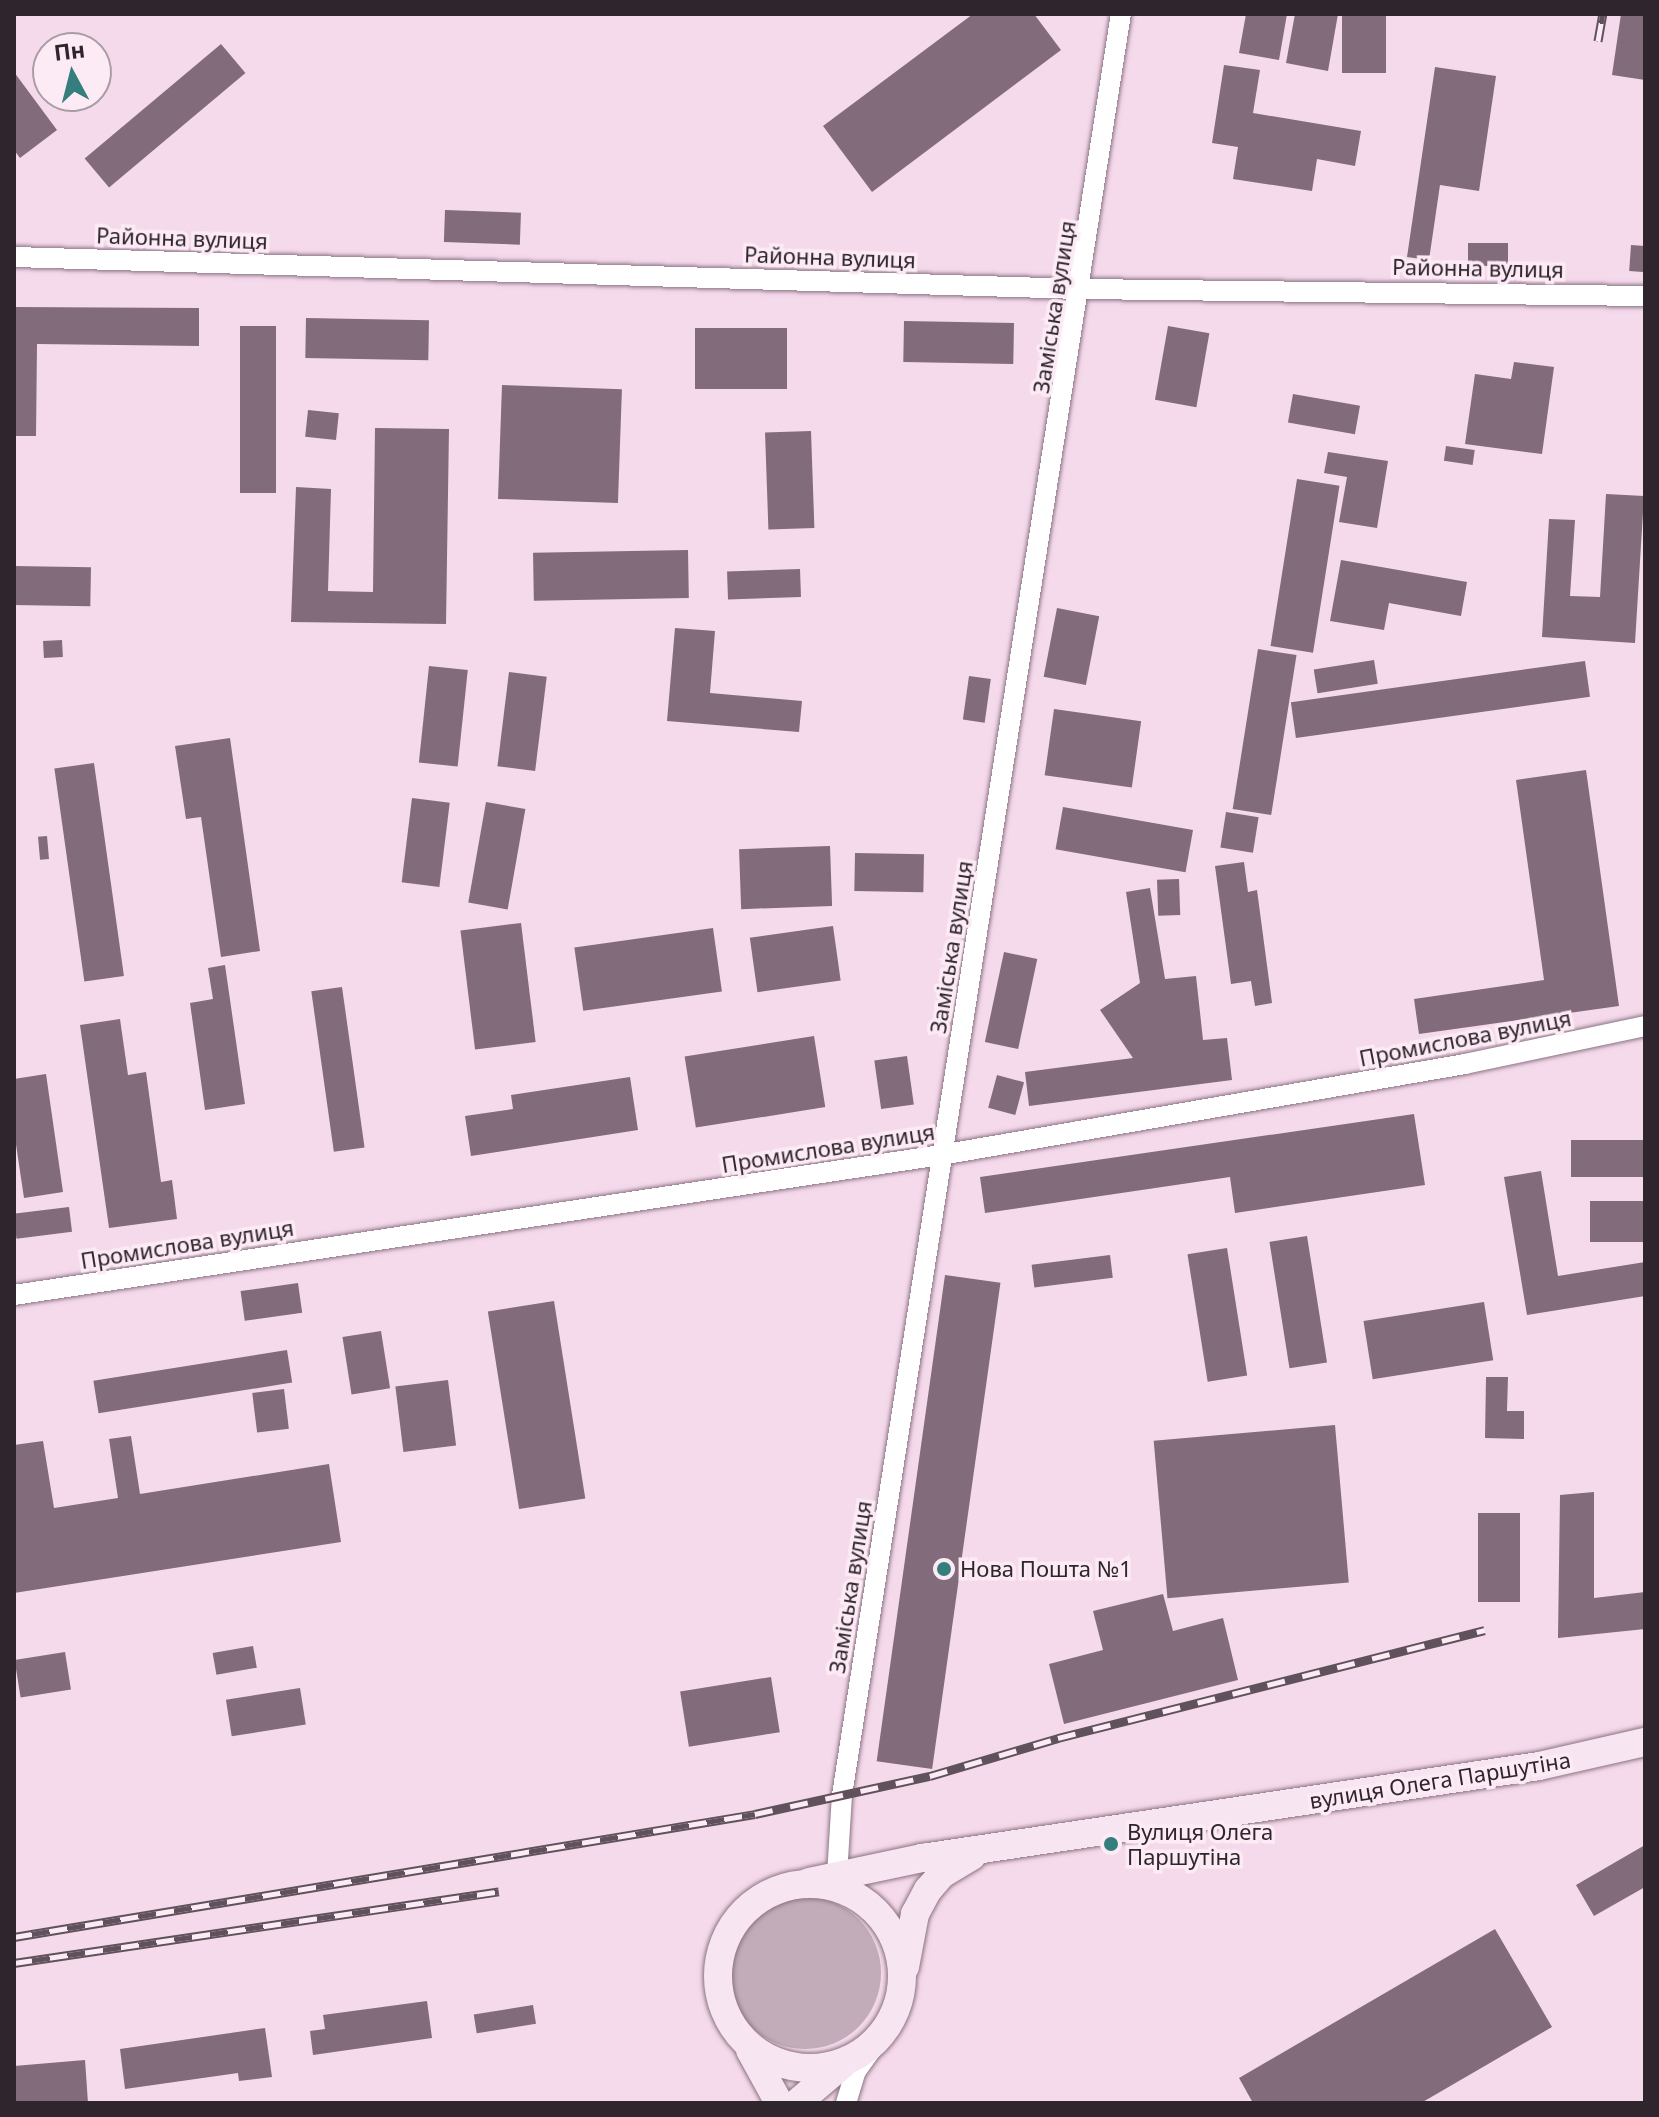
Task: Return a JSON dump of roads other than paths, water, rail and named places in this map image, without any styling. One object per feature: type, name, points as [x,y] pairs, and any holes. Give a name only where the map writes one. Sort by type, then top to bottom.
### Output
[{"type":"street","name":"Заміська вулиця","points":[[840,1882],[842,1795],[941,1155],[1082,289],[1121,14]]},
{"type":"street","name":"Районна вулиця","points":[[14,257],[1082,289],[1645,296]]},
{"type":"street","name":"Промислова вулиця","points":[[14,1295],[941,1155],[1465,1064],[1645,1026]]},
{"type":"street","name":"вулиця Олега Паршутіна","points":[[840,1882],[995,1847],[1388,1791],[1645,1742]]},
{"type":"street","name":"вулиця Олега Паршутіна","points":[[903,1982],[915,1914],[928,1890],[963,1860],[995,1847]]},
{"type":"street","points":[[779,2103],[745,2043],[725,2015],[718,1994],[718,1960],[730,1929],[753,1903],[783,1888],[809,1882],[840,1882],[887,1924],[900,1951],[903,1982],[886,2029],[856,2071],[846,2103]]},
{"type":"street","points":[[797,2103],[886,2029]]},
{"type":"street","points":[[745,2043],[793,2068],[848,2061]]},
{"type":"railway","points":[[1598,41],[1603,14]]},
{"type":"railway","points":[[14,1937],[755,1814],[930,1776],[1058,1738],[1485,1630]]},
{"type":"railway","points":[[14,1963],[499,1891]]},
{"type":"place","name":"Нова Пошта №1","points":[[944,1569]]},
{"type":"place","name":"Вулиця Олега Паршутіна","points":[[1111,1844]]}]
